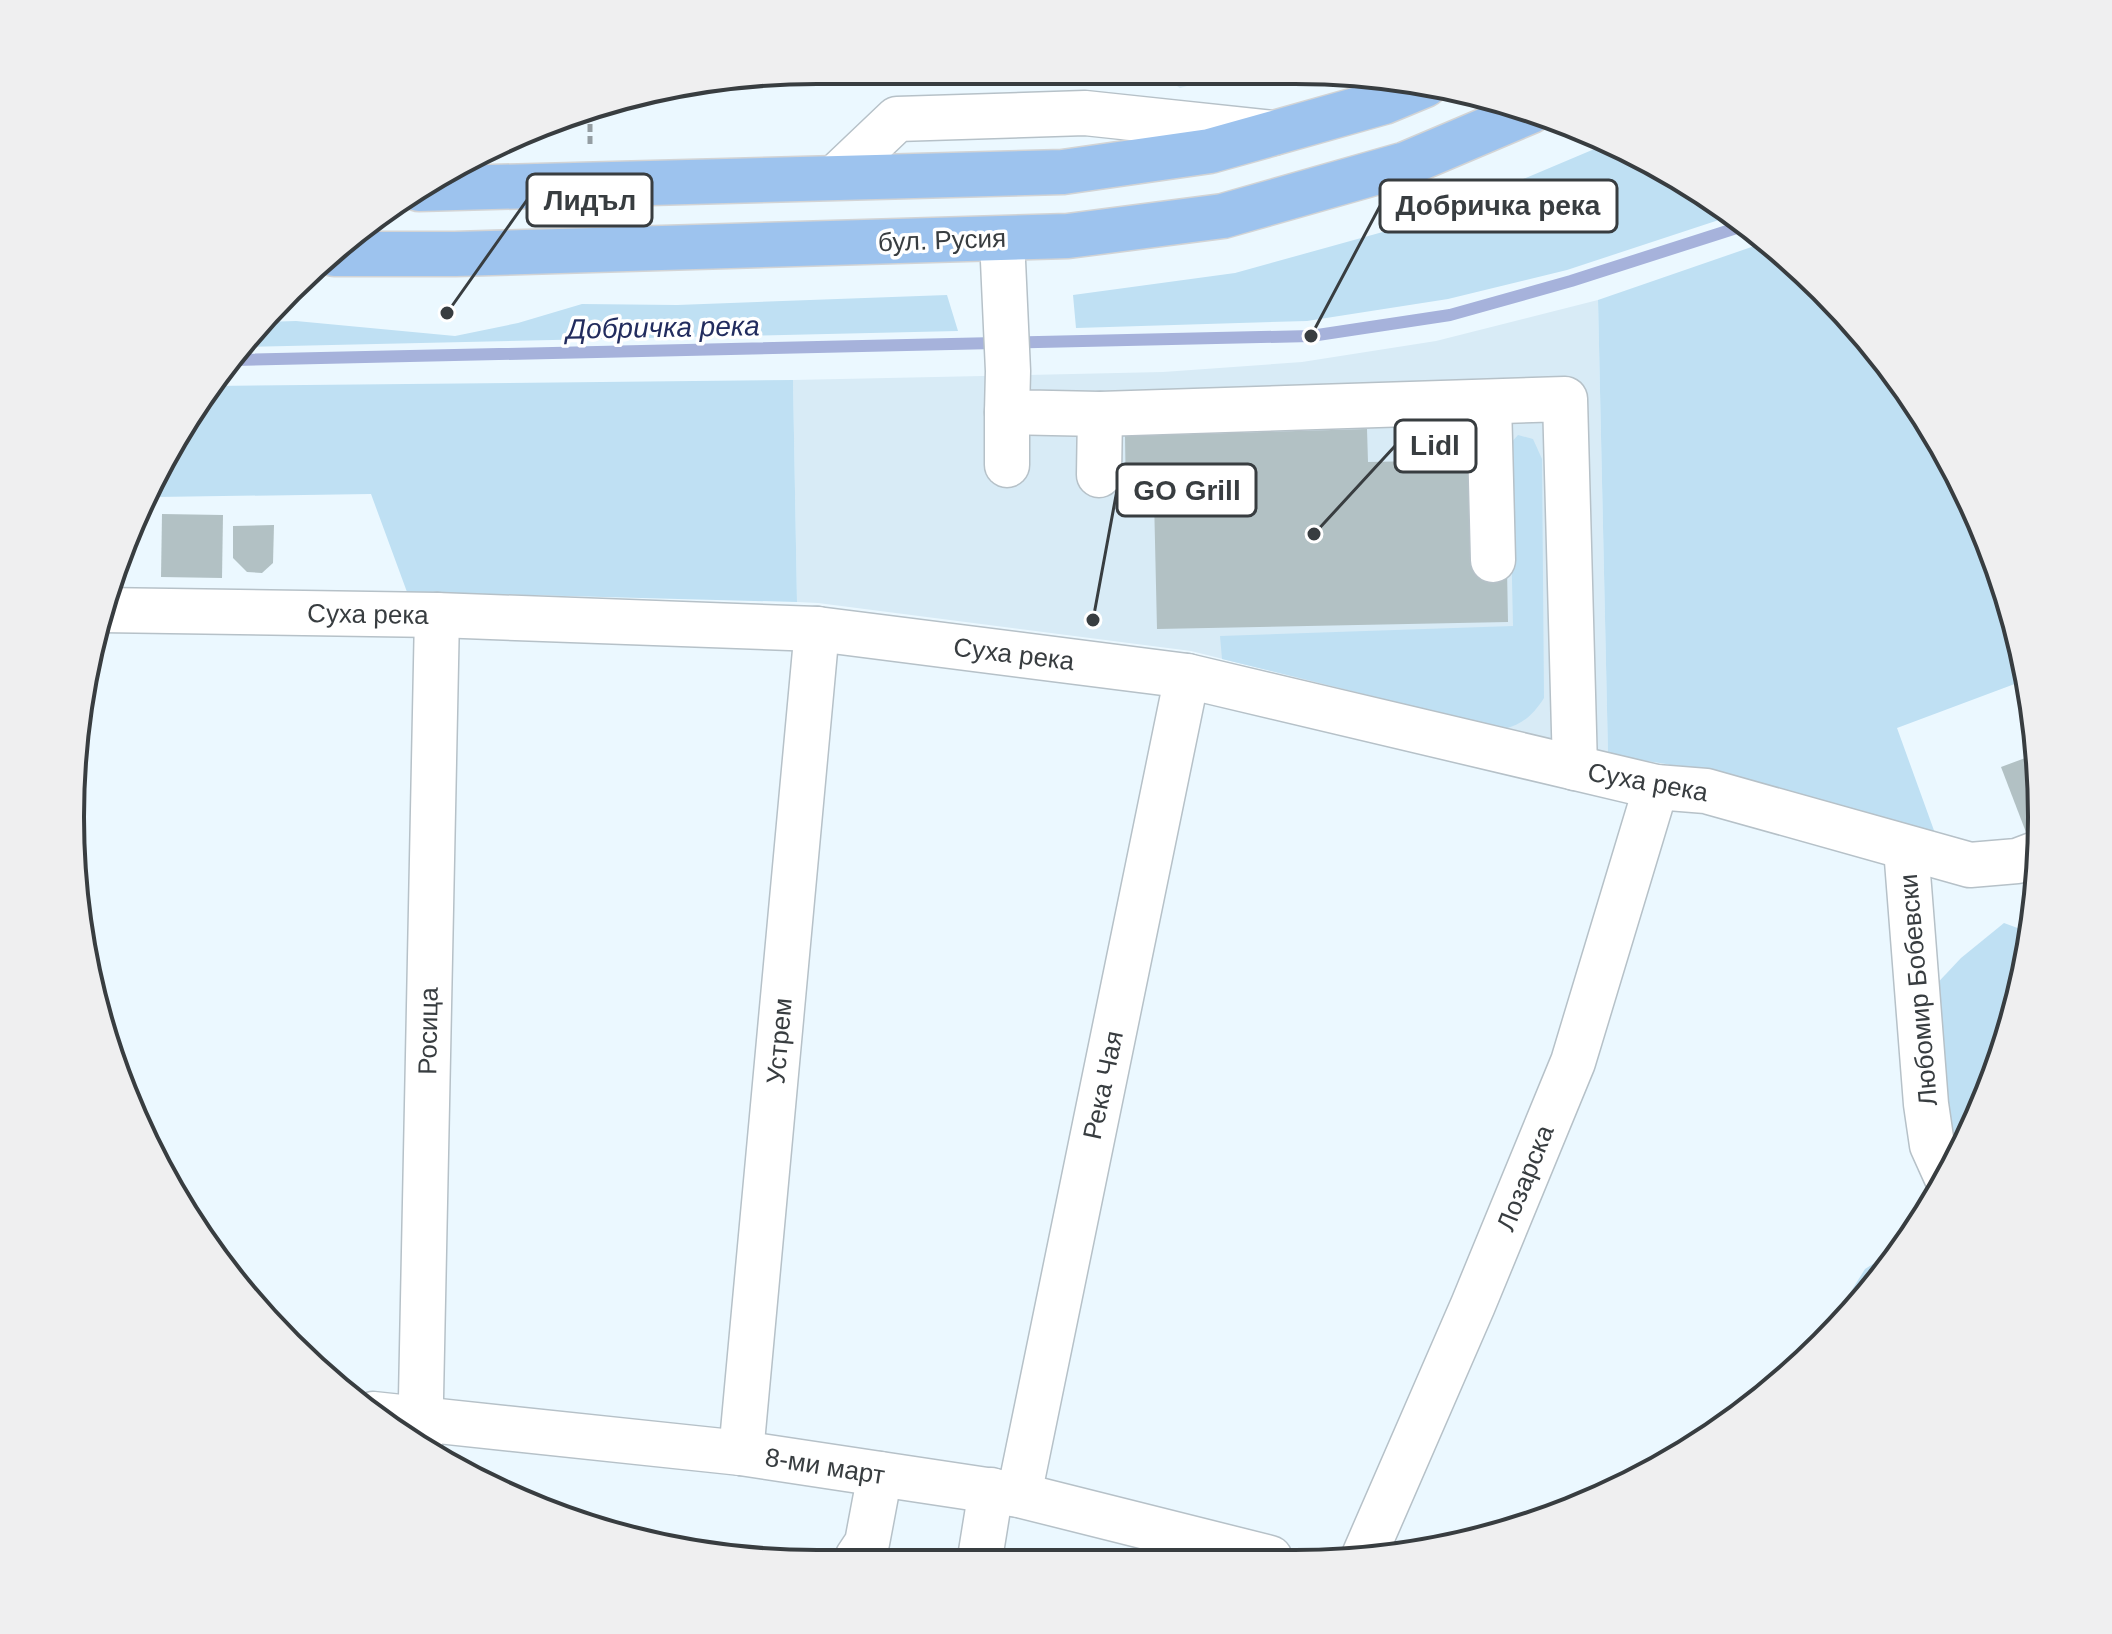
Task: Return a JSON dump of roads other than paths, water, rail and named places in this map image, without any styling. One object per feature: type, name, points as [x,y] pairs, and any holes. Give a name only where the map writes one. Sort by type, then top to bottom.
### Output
[{"type":"main road","points":[[440,188],[1063,172],[1210,151],[1384,102],[1407,93]]},
{"type":"main road","name":"бул. Русия","points":[[348,254],[455,254],[1068,236],[1223,216],[1406,164],[1515,118]]},
{"type":"street","points":[[836,177],[897,119],[1085,113],[1275,133]]},
{"type":"street","points":[[1002,239],[1008,391],[1007,465]]},
{"type":"street","points":[[1008,391],[1100,414],[1565,399],[1575,768]]},
{"type":"street","points":[[1489,402],[1493,560]]},
{"type":"street","points":[[1099,475],[1100,414]]},
{"type":"street","name":"Суха река","points":[[114,610],[437,615],[817,629],[1187,676],[1656,787],[1706,791],[1970,865],[2026,857]]},
{"type":"street","name":"Росица","points":[[419,1432],[437,615]]},
{"type":"street","name":"Устрем","points":[[741,1453],[817,629]]},
{"type":"street","name":"Река Чая","points":[[983,1550],[1005,1493],[1187,676]]},
{"type":"street","name":"Лозарска","points":[[1368,1546],[1473,1305],[1573,1062],[1656,787]]},
{"type":"street","name":"Любомир Бобевски","points":[[1906,848],[1926,1104],[1932,1145],[1940,1164]]},
{"type":"street","name":"8-ми март","points":[[419,1432],[741,1453],[1005,1493],[1237,1550]]},
{"type":"street","points":[[862,1550],[867,1543],[880,1474]]},
{"type":"waterway","name":"Добричка река","points":[[244,360],[1311,336],[1450,315],[1571,281],[1733,229]]},
{"type":"place","name":"Лидъл","points":[[447,313]]},
{"type":"place","name":"Добричка река","points":[[1311,336]]},
{"type":"place","name":"Lidl","points":[[1314,534]]},
{"type":"place","name":"GO Grill","points":[[1093,620]]}]
